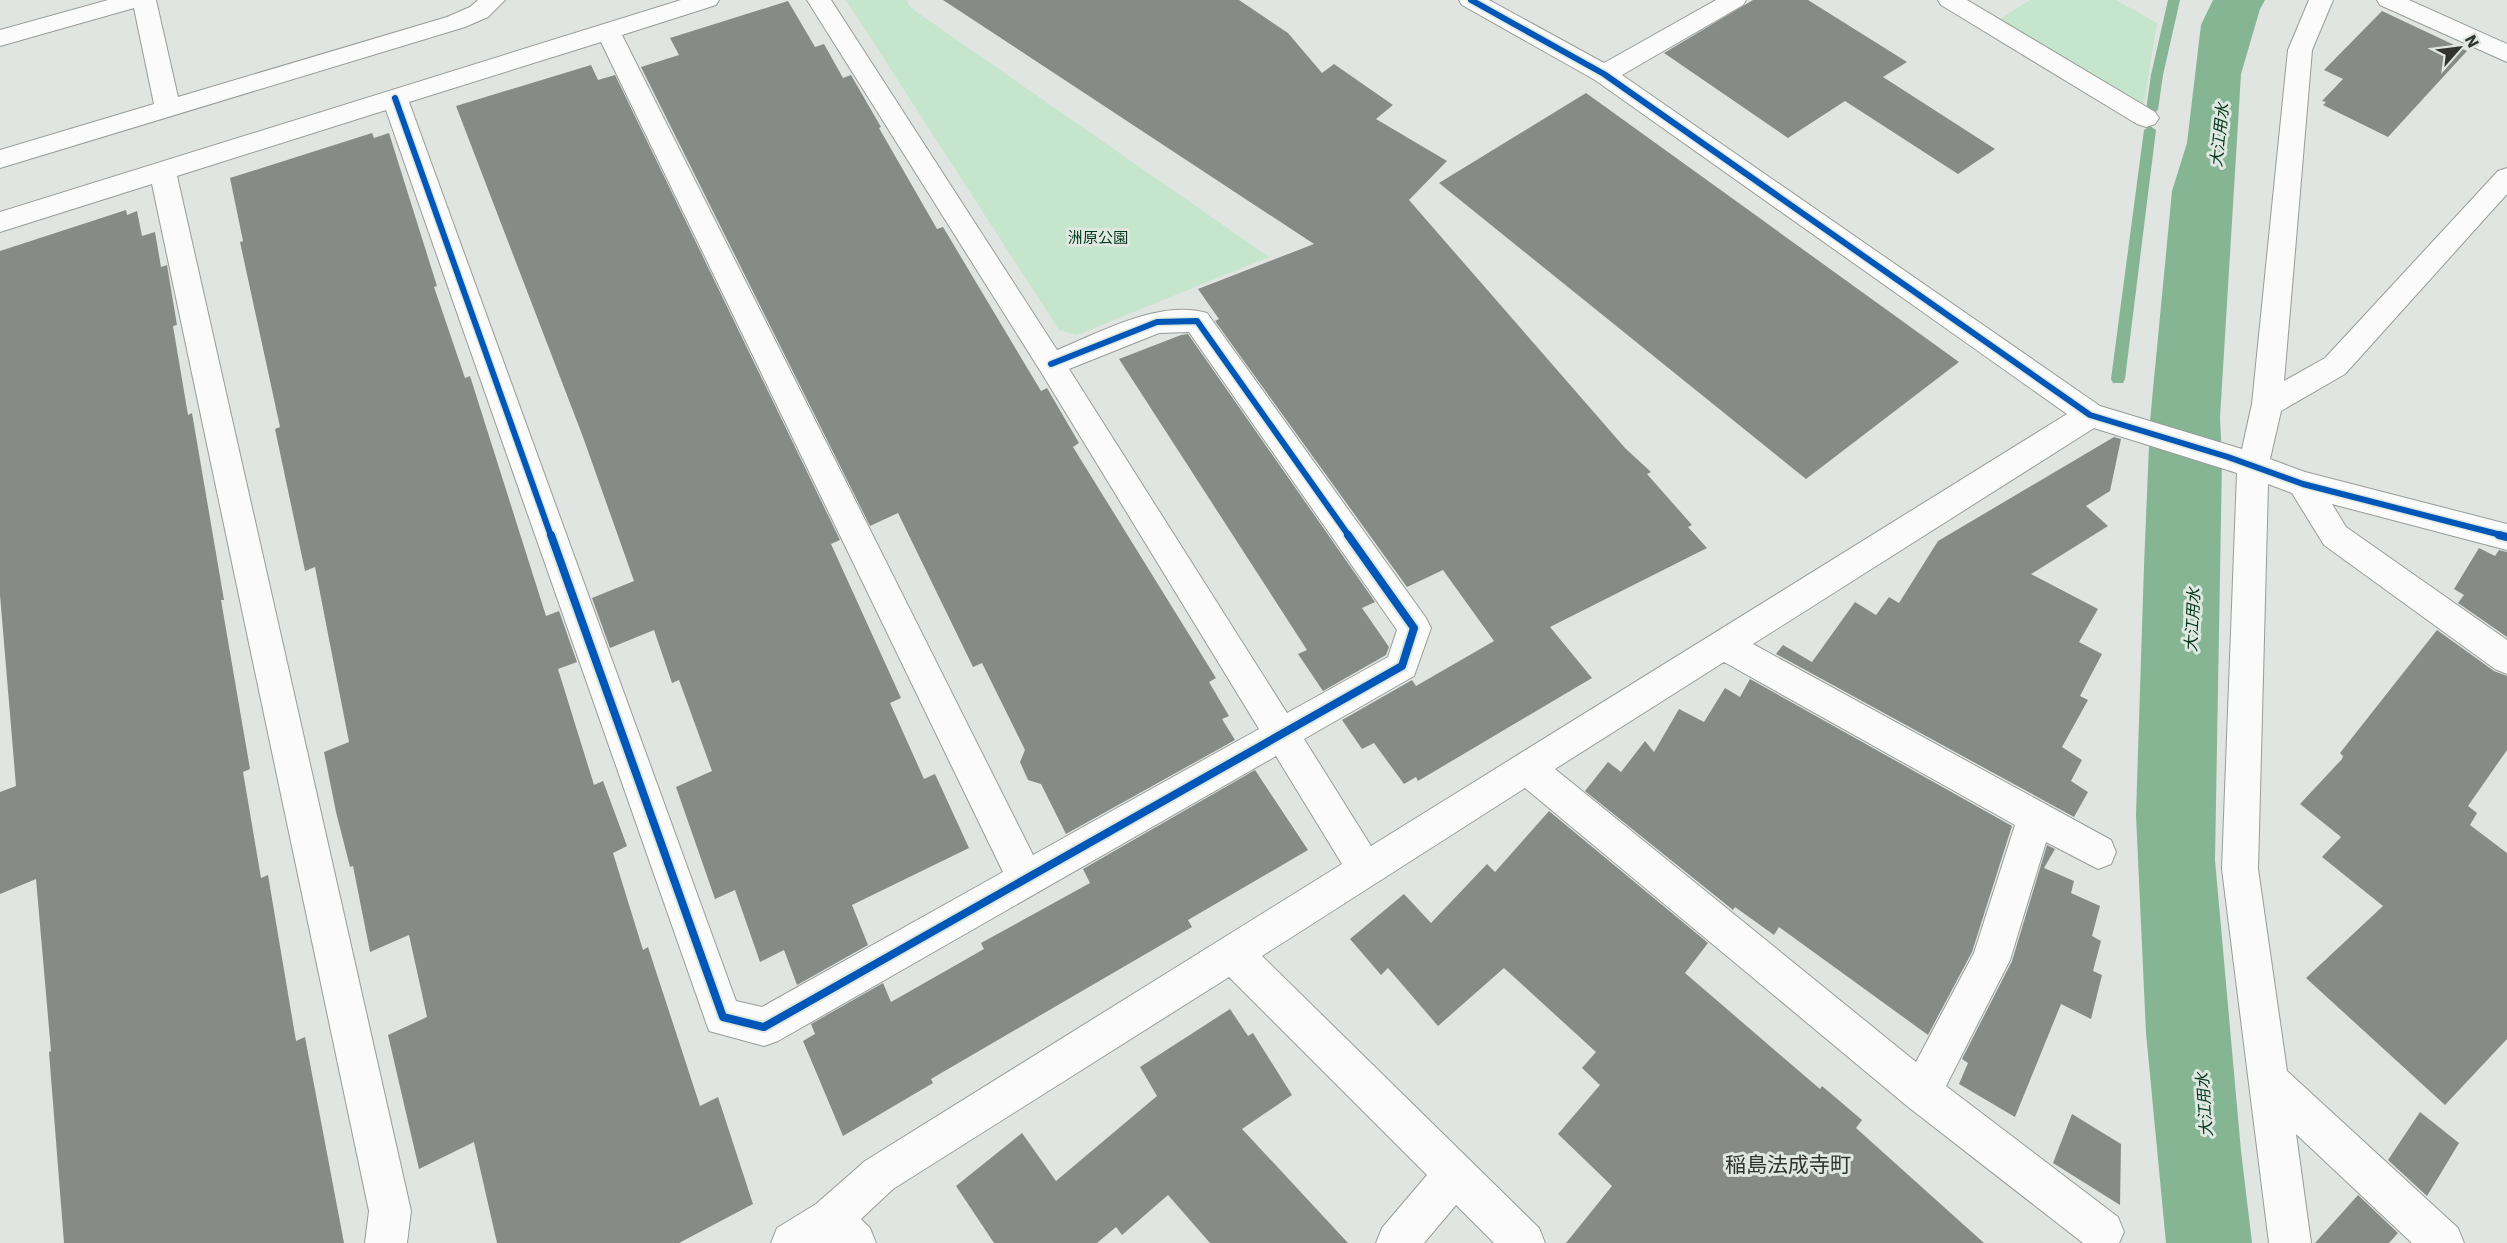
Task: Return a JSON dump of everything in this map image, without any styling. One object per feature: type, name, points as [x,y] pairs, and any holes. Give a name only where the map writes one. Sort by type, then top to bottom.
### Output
[{"type":"street","points":[[0,38],[136,0]]},
{"type":"street","points":[[144,0],[168,109]]},
{"type":"street","points":[[0,159],[456,22],[479,12],[493,0]]},
{"type":"street","points":[[0,222],[707,0]]},
{"type":"street","points":[[819,0],[1051,364],[1366,870]]},
{"type":"street","points":[[1471,0],[1604,74],[2090,415],[2241,462],[2303,484],[2507,537]]},
{"type":"street","points":[[1604,74],[1734,0]]},
{"type":"street","points":[[1950,0],[2146,118]]},
{"type":"street","points":[[2290,1243],[2240,869],[2241,462],[2267,404],[2300,50],[2321,0]]},
{"type":"street","points":[[2390,0],[2507,54]]},
{"type":"street","points":[[608,31],[1026,879]]},
{"type":"street","points":[[395,98],[723,1017],[764,1027],[1402,666],[1414,628],[1197,321],[1157,322],[1051,364]]},
{"type":"street","points":[[164,171],[390,1211],[386,1243]]},
{"type":"street","points":[[2267,404],[2335,366],[2507,177]]},
{"type":"street","points":[[792,1243],[841,1235],[879,1176],[2090,415]]},
{"type":"street","points":[[2303,484],[2336,536],[2507,659]]},
{"type":"street","points":[[1724,645],[2098,852]]},
{"type":"street","points":[[1527,768],[1921,1092],[2103,1232]]},
{"type":"street","points":[[1921,1092],[1991,960],[2035,818]]},
{"type":"street","points":[[1232,953],[1524,1243]]},
{"type":"street","points":[[2269,1082],[2443,1243]]},
{"type":"street","points":[[1397,1243],[1455,1174]]},
{"type":"green space","name":"洲原公園","points":[[846,0],[906,0],[911,8],[1269,257],[1077,335],[1059,330]]},
{"type":"green space","points":[[2030,0],[2116,0],[2157,23],[2143,108],[1997,21]]},
{"type":"water","name":"大江用水","points":[[2213,0],[2265,0],[2260,9],[2241,74],[2220,418],[2222,459],[2215,860],[2241,1151],[2252,1243],[2166,1243],[2146,1033],[2136,815],[2144,566],[2150,421],[2172,191],[2187,143],[2201,25]]},
{"type":"building","points":[[943,0],[1239,0],[1288,33],[1322,73],[1334,64],[1393,105],[1376,119],[1447,161],[1409,200],[1625,448],[1651,472],[1647,474],[1692,525],[1688,527],[1707,548],[1550,627],[1592,678],[1418,781],[1416,777],[1404,784],[1374,743],[1362,749],[1342,720],[1412,680],[1416,686],[1494,641],[1443,570],[1407,587],[1215,321],[1219,319],[1198,289],[1314,244]]},
{"type":"building","points":[[1753,0],[1808,0],[1907,62],[1883,77],[1995,149],[1958,174],[1845,101],[1788,138],[1664,53]]},
{"type":"building","points":[[788,1],[815,47],[824,44],[843,78],[851,75],[937,229],[943,227],[1041,391],[1047,388],[1079,443],[1073,447],[1216,678],[1209,682],[1229,716],[1222,719],[1235,740],[1066,834],[1041,784],[1028,780],[1020,762],[1025,750],[982,663],[973,667],[898,513],[870,526],[641,67],[679,55],[670,38]]},
{"type":"building","points":[[2382,11],[2467,51],[2388,137],[2323,105],[2326,102],[2322,101],[2343,79],[2324,70]]},
{"type":"building","points":[[591,65],[598,80],[615,75],[840,540],[831,544],[901,698],[890,703],[924,779],[935,774],[969,848],[852,905],[868,945],[797,985],[784,950],[760,962],[735,890],[715,899],[676,787],[712,771],[679,680],[672,683],[654,630],[610,648],[592,598],[634,581],[583,437],[456,106]]},
{"type":"building","points":[[1586,93],[1959,362],[1806,479],[1439,183]]},
{"type":"building","points":[[372,133],[374,138],[389,133],[437,286],[434,287],[465,378],[470,376],[546,616],[559,611],[577,662],[558,669],[594,785],[603,781],[627,846],[613,853],[643,950],[648,947],[700,1106],[718,1097],[753,1204],[679,1243],[497,1243],[474,1142],[419,1169],[388,1035],[427,1017],[409,935],[370,952],[353,866],[350,867],[336,812],[324,752],[349,742],[315,567],[305,571],[275,429],[280,427],[240,242],[243,241],[230,178]]},
{"type":"building","points":[[126,210],[127,215],[137,211],[142,236],[155,232],[161,267],[167,265],[177,325],[173,326],[188,415],[192,413],[250,769],[243,772],[261,878],[268,875],[296,1041],[305,1037],[344,1243],[64,1243],[36,879],[0,894],[0,792],[16,786],[0,595],[0,251]]},
{"type":"building","points":[[1188,334],[1375,602],[1362,608],[1389,647],[1386,655],[1323,691],[1298,654],[1307,650],[1119,359]]},
{"type":"building","points":[[2114,437],[2121,439],[2110,491],[2086,506],[2108,526],[2031,574],[2098,609],[2079,642],[2102,654],[2080,696],[2088,700],[2062,747],[2082,760],[2071,781],[2088,792],[2074,817],[1776,654],[1783,645],[1812,662],[1855,602],[1876,615],[1889,597],[1899,603],[1938,541]]},
{"type":"building","points":[[2479,548],[2495,556],[2499,550],[2507,552],[2507,637],[2458,603],[2464,595],[2454,589]]},
{"type":"building","points":[[2437,630],[2494,671],[2507,676],[2507,750],[2468,806],[2477,813],[2470,825],[2507,853],[2507,1039],[2445,1105],[2306,978],[2383,906],[2322,857],[2341,837],[2300,804],[2342,759],[2343,756],[2340,753]]},
{"type":"building","points":[[1750,679],[2012,826],[1972,952],[1928,1035],[1779,927],[1774,935],[1735,907],[1733,910],[1585,791],[1608,762],[1621,772],[1645,741],[1654,752],[1679,709],[1704,722],[1725,688],[1740,697]]},
{"type":"building","points":[[1255,770],[1308,850],[1188,920],[1192,927],[931,1079],[933,1083],[843,1136],[803,1041],[815,1034],[811,1024],[883,983],[891,1002],[984,949],[981,943],[1090,883],[1083,869]]},
{"type":"building","points":[[1549,811],[1708,943],[1685,973],[1820,1089],[1822,1086],[1862,1120],[1856,1128],[1984,1243],[1566,1243],[1612,1186],[1558,1134],[1600,1085],[1582,1068],[1596,1052],[1504,968],[1438,1026],[1388,968],[1381,975],[1350,939],[1404,894],[1431,923],[1487,864],[1495,872]]},
{"type":"building","points":[[2047,845],[2055,849],[2044,868],[2074,881],[2071,893],[2100,906],[2092,936],[2101,941],[2093,971],[2102,975],[2091,1019],[2061,1004],[2015,1117],[1959,1084],[1968,1063],[1962,1059],[2012,961]]},
{"type":"building","points":[[1230,1009],[1248,1036],[1253,1033],[1292,1095],[1242,1129],[1348,1243],[1210,1243],[1168,1195],[1122,1235],[1116,1227],[1097,1243],[994,1243],[956,1186],[1022,1133],[1056,1181],[1157,1096],[1140,1067]]},
{"type":"building","points":[[2420,1112],[2459,1143],[2427,1196],[2388,1160]]},
{"type":"building","points":[[2072,1114],[2121,1144],[2120,1205],[2053,1163]]},
{"type":"building","points":[[2358,1195],[2398,1233],[2389,1243],[2315,1243]]},
{"type":"waterway","points":[[2152,110],[2157,75],[2174,0]]},
{"type":"waterway","points":[[2118,379],[2150,130]]},
{"type":"cycle path","points":[[1471,0],[1604,74],[2090,415],[2228,457],[2303,484],[2507,537]]},
{"type":"cycle path","points":[[395,98],[723,1017],[764,1027],[1402,666],[1414,628],[1197,321],[1157,322],[1051,364]]},
{"type":"district","name":"稲島法成寺町","points":[[1788,1165]]}]
